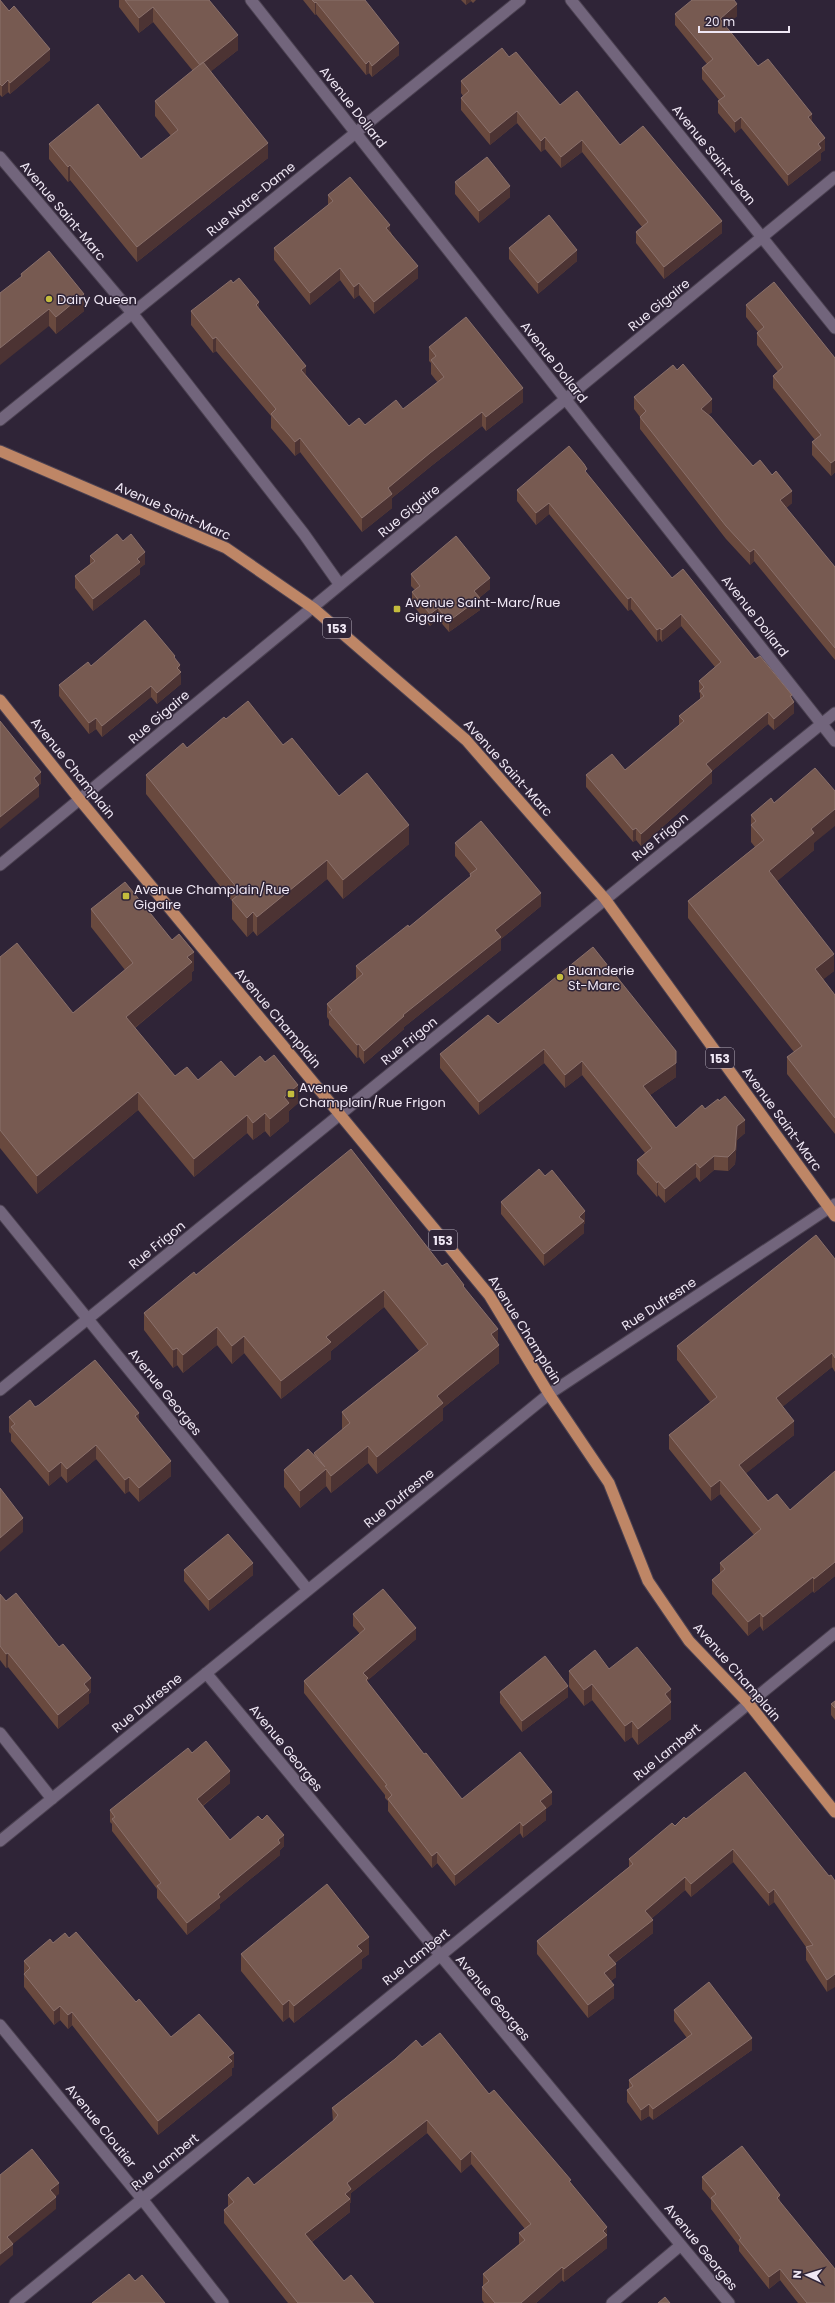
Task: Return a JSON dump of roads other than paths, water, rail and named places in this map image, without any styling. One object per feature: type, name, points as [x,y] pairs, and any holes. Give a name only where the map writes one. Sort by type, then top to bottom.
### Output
[{"type":"main road","name":"Avenue Saint-Marc","points":[[0,451],[226,548],[313,608],[466,740],[605,899],[833,1210]]},
{"type":"main road","name":"Avenue Champlain","points":[[0,700],[80,800],[489,1295],[549,1394],[609,1483],[648,1581],[689,1641],[749,1704],[835,1812]]},
{"type":"street","name":"Avenue Dollard","points":[[251,0],[835,741]]},
{"type":"street","name":"Rue Notre-Dame","points":[[0,420],[520,0]]},
{"type":"street","name":"Avenue Saint-Jean","points":[[571,0],[835,328]]},
{"type":"street","name":"Avenue Saint-Marc","points":[[0,157],[132,314],[304,534],[340,585]]},
{"type":"street","name":"Rue Gigaire","points":[[0,865],[835,177]]},
{"type":"street","name":"Rue Frigon","points":[[0,1390],[835,713]]},
{"type":"street","name":"Rue Dufresne","points":[[0,1841],[549,1394],[833,1210]]},
{"type":"street","name":"Avenue Georges","points":[[0,1211],[308,1590]]},
{"type":"street","name":"Rue Lambert","points":[[15,2303],[835,1633]]},
{"type":"street","name":"Avenue Georges","points":[[206,1673],[439,1956],[729,2303]]},
{"type":"street","points":[[0,1733],[52,1799]]},
{"type":"street","name":"Avenue Cloutier","points":[[0,2025],[142,2199],[223,2303]]},
{"type":"street","points":[[612,2303],[681,2245]]},
{"type":"place","name":"Dairy Queen","points":[[49,299]]},
{"type":"place","name":"Avenue Saint-Marc/Rue Gigaire","points":[[397,609]]},
{"type":"place","name":"Avenue Champlain/Rue Gigaire","points":[[126,896]]},
{"type":"place","name":"Buanderie St-Marc","points":[[560,977]]},
{"type":"place","name":"Avenue Champlain/Rue Frigon","points":[[291,1094]]}]
